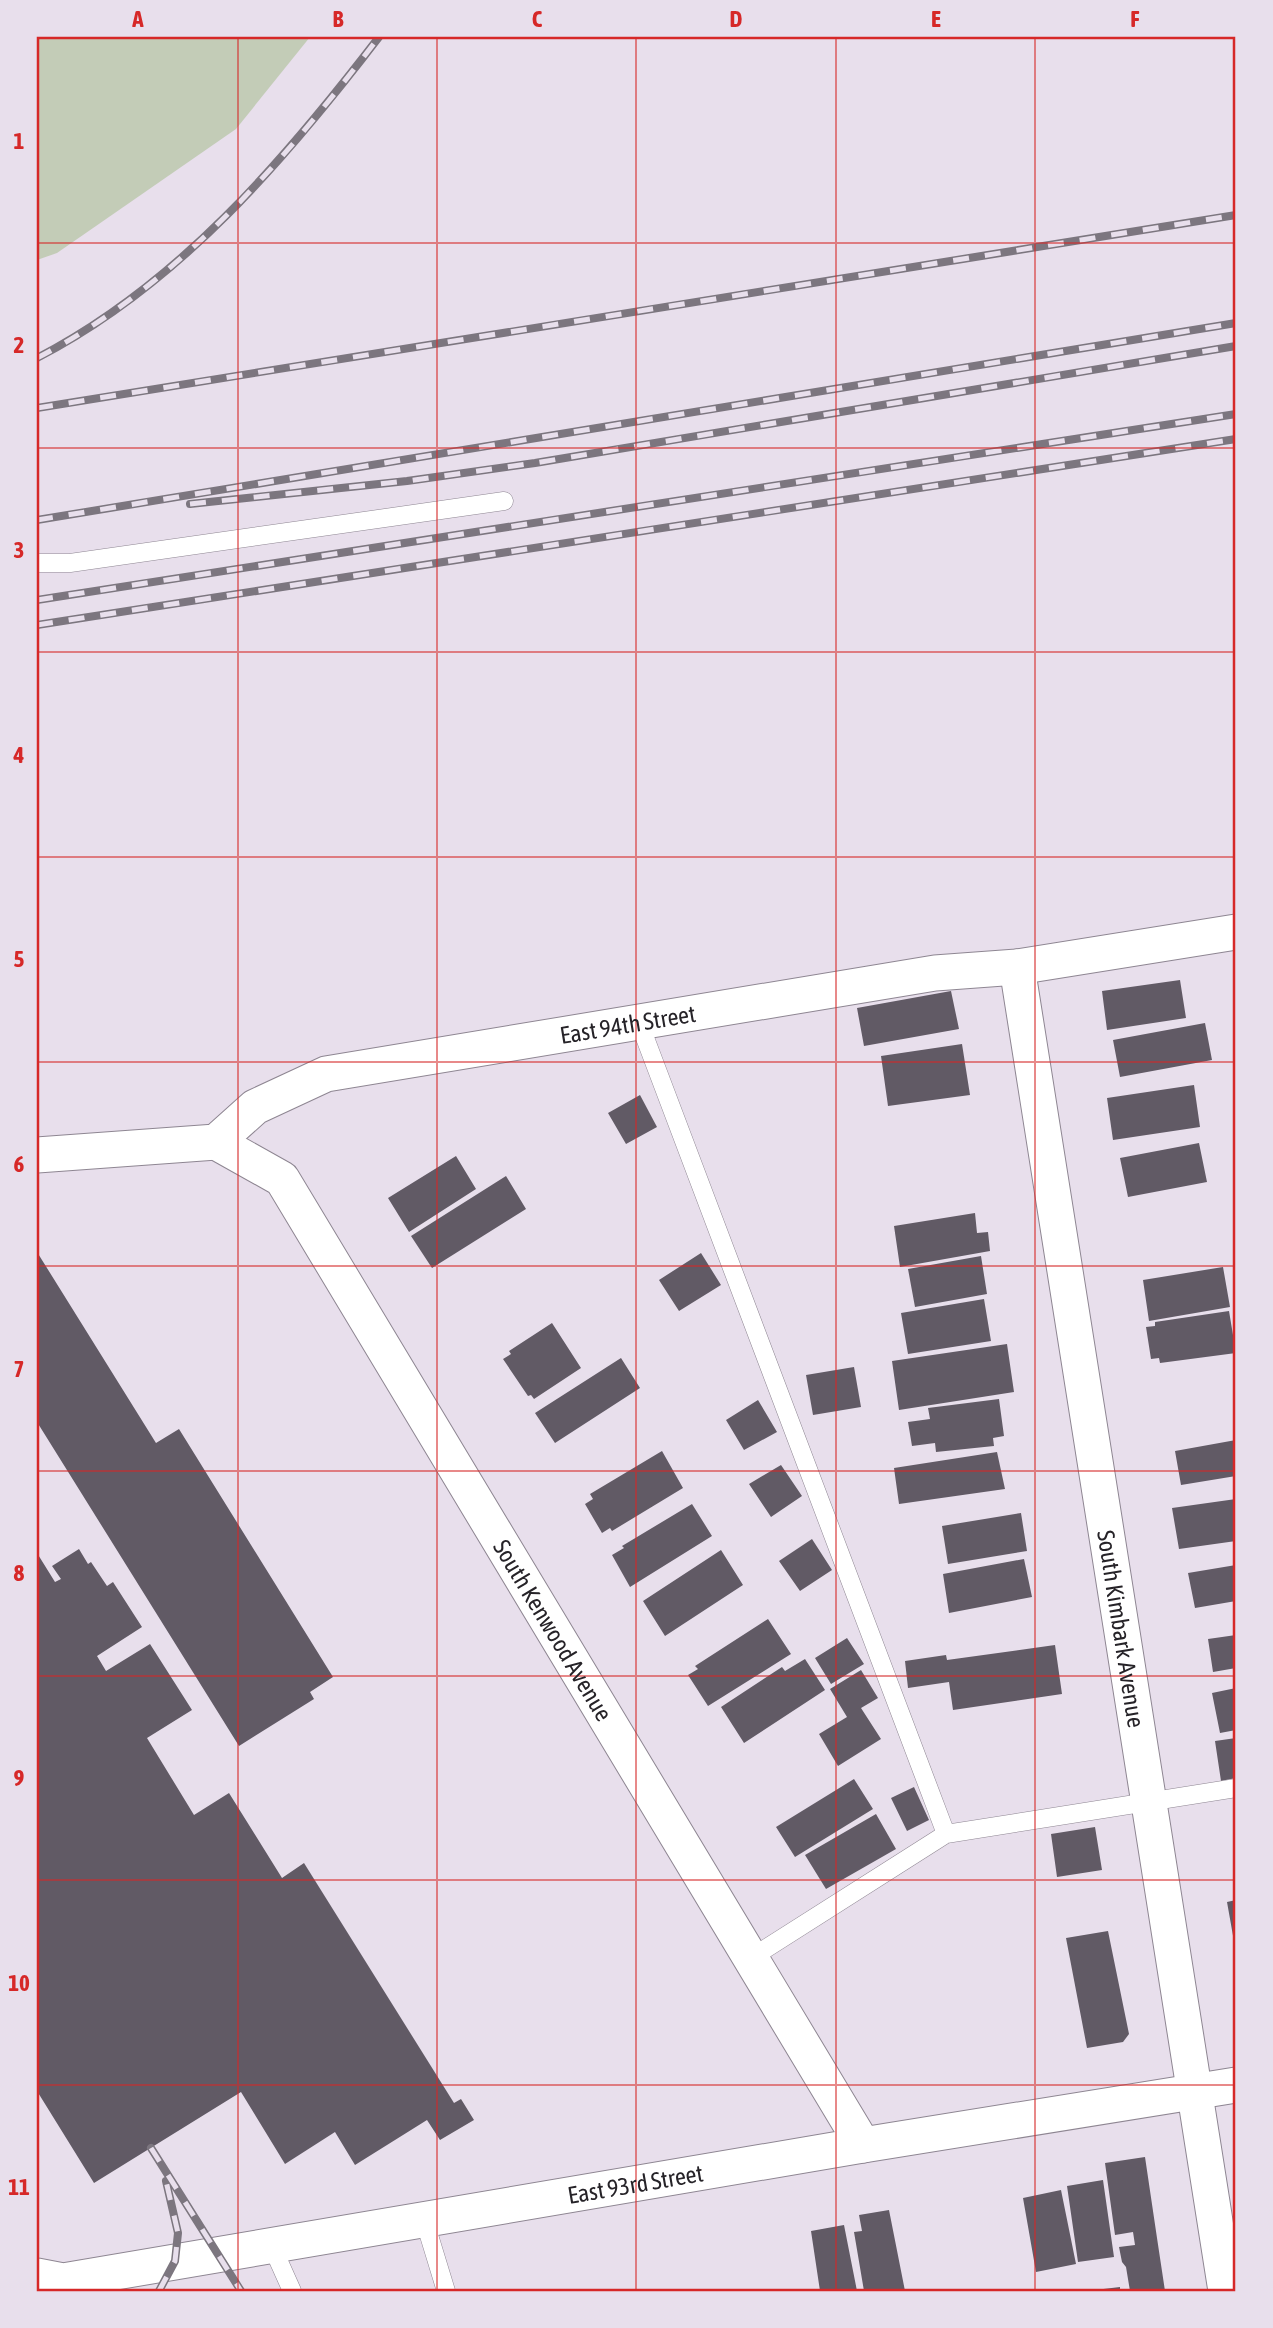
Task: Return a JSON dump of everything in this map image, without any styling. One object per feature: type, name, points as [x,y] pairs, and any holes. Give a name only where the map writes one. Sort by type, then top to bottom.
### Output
[{"type":"street","name":"East 94th Street","points":[[216,1142],[255,1107],[326,1074],[935,973],[1017,967],[1236,932]]},
{"type":"street","name":"South Kimbark Avenue","points":[[1017,967],[1226,2291]]},
{"type":"street","points":[[37,1155],[216,1142]]},
{"type":"street","name":"South Kenwood Avenue","points":[[216,1142],[282,1179],[863,2145]]},
{"type":"street","name":"East 93rd Street","points":[[37,2276],[62,2281],[863,2145],[1236,2085]]},
{"type":"lane","points":[[37,563],[70,563],[504,501]]},
{"type":"lane","points":[[639,1022],[946,1834]]},
{"type":"lane","points":[[751,1958],[946,1834],[1236,1788]]},
{"type":"lane","points":[[425,2219],[446,2291]]},
{"type":"lane","points":[[271,2244],[292,2291]]},
{"type":"green space","points":[[37,37],[310,37],[236,129],[57,253],[37,260]]},
{"type":"building","points":[[1180,980],[1186,1018],[1107,1030],[1102,991]]},
{"type":"building","points":[[951,991],[959,1029],[864,1046],[857,1008]]},
{"type":"building","points":[[1205,1023],[1212,1060],[1120,1077],[1113,1040]]},
{"type":"building","points":[[962,1044],[970,1095],[888,1106],[881,1056]]},
{"type":"building","points":[[1194,1085],[1200,1127],[1113,1140],[1107,1098]]},
{"type":"building","points":[[640,1095],[657,1127],[626,1144],[608,1113]]},
{"type":"building","points":[[1199,1143],[1207,1182],[1128,1197],[1120,1158]]},
{"type":"building","points":[[456,1156],[476,1189],[409,1232],[388,1198]]},
{"type":"building","points":[[506,1176],[526,1209],[432,1268],[411,1236]]},
{"type":"building","points":[[975,1213],[977,1233],[988,1232],[990,1251],[900,1267],[894,1226]]},
{"type":"building","points":[[37,1252],[156,1443],[179,1429],[333,1677],[310,1692],[314,1699],[239,1746],[37,1422]]},
{"type":"building","points":[[701,1253],[721,1285],[679,1311],[659,1280]]},
{"type":"building","points":[[981,1256],[987,1294],[915,1307],[908,1269]]},
{"type":"building","points":[[1223,1267],[1230,1307],[1149,1321],[1143,1280]]},
{"type":"building","points":[[984,1299],[991,1341],[908,1354],[901,1313]]},
{"type":"building","points":[[1229,1311],[1236,1353],[1160,1363],[1159,1358],[1151,1359],[1146,1327],[1155,1326],[1155,1322]]},
{"type":"building","points":[[552,1323],[581,1368],[534,1399],[531,1395],[528,1396],[503,1359],[511,1354],[509,1351]]},
{"type":"building","points":[[1007,1344],[1014,1392],[899,1410],[892,1361]]},
{"type":"building","points":[[621,1358],[640,1388],[555,1443],[535,1413]]},
{"type":"building","points":[[854,1367],[861,1407],[813,1415],[806,1375]]},
{"type":"building","points":[[999,1399],[1004,1436],[993,1438],[994,1446],[936,1452],[935,1443],[912,1446],[908,1422],[930,1419],[928,1408]]},
{"type":"building","points":[[758,1400],[777,1432],[744,1450],[726,1420]]},
{"type":"building","points":[[1236,1440],[1236,1476],[1181,1485],[1175,1451]]},
{"type":"building","points":[[662,1451],[683,1488],[612,1531],[610,1528],[602,1533],[585,1504],[593,1499],[590,1494]]},
{"type":"building","points":[[997,1452],[1005,1489],[899,1504],[894,1468]]},
{"type":"building","points":[[781,1465],[802,1496],[771,1517],[749,1484]]},
{"type":"building","points":[[1236,1499],[1236,1541],[1179,1549],[1172,1508]]},
{"type":"building","points":[[692,1504],[712,1536],[630,1587],[612,1555],[624,1548],[622,1546]]},
{"type":"building","points":[[1021,1513],[1027,1551],[948,1564],[942,1526]]},
{"type":"building","points":[[812,1539],[832,1570],[800,1591],[779,1561]]},
{"type":"building","points":[[79,1549],[107,1586],[113,1582],[142,1627],[97,1656],[106,1671],[150,1644],[192,1710],[147,1738],[194,1815],[229,1793],[282,1878],[304,1863],[454,2103],[461,2099],[474,2120],[440,2140],[427,2120],[355,2165],[335,2132],[285,2164],[241,2092],[94,2183],[37,2091],[37,1553],[55,1582],[61,1579],[52,1566]]},
{"type":"building","points":[[721,1550],[743,1585],[665,1636],[643,1601]]},
{"type":"building","points":[[1024,1559],[1032,1597],[949,1613],[943,1574]]},
{"type":"building","points":[[1236,1565],[1236,1601],[1195,1608],[1188,1573]]},
{"type":"building","points":[[768,1619],[791,1654],[708,1706],[688,1675],[698,1669],[695,1666]]},
{"type":"building","points":[[1236,1635],[1236,1668],[1213,1672],[1208,1639]]},
{"type":"building","points":[[847,1638],[864,1664],[831,1684],[815,1658]]},
{"type":"building","points":[[1055,1645],[1062,1694],[953,1710],[949,1682],[908,1688],[905,1661],[946,1655],[947,1660]]},
{"type":"building","points":[[805,1659],[825,1690],[744,1743],[721,1707],[782,1667],[785,1671]]},
{"type":"building","points":[[861,1670],[878,1698],[861,1708],[881,1739],[838,1766],[819,1734],[847,1717],[830,1689]]},
{"type":"building","points":[[1236,1688],[1236,1730],[1220,1733],[1212,1693]]},
{"type":"building","points":[[1236,1738],[1236,1778],[1221,1781],[1215,1741]]},
{"type":"building","points":[[854,1779],[873,1809],[795,1857],[776,1827]]},
{"type":"building","points":[[914,1787],[929,1820],[907,1831],[891,1798]]},
{"type":"building","points":[[876,1814],[896,1849],[826,1889],[805,1855]]},
{"type":"building","points":[[1095,1827],[1102,1870],[1057,1877],[1051,1834]]},
{"type":"building","points":[[1236,1900],[1236,1947],[1235,1947],[1227,1902]]},
{"type":"building","points":[[1108,1931],[1129,2034],[1123,2042],[1087,2048],[1066,1938]]},
{"type":"building","points":[[1145,2157],[1165,2291],[1130,2291],[1119,2247],[1135,2245],[1133,2232],[1115,2235],[1105,2163]]},
{"type":"building","points":[[1103,2180],[1114,2257],[1078,2262],[1067,2186]]},
{"type":"building","points":[[1061,2190],[1076,2264],[1036,2272],[1023,2198]]},
{"type":"building","points":[[889,2210],[905,2291],[864,2291],[854,2232],[862,2231],[859,2215]]},
{"type":"building","points":[[844,2225],[857,2291],[820,2291],[811,2231]]},
{"type":"building","points":[[1120,2287],[1120,2291],[1095,2291],[1095,2290]]},
{"type":"railway","points":[[37,358],[88,328],[137,294],[225,217],[305,129],[379,37]]},
{"type":"railway","points":[[37,408],[1236,215]]},
{"type":"railway","points":[[37,520],[1236,323]]},
{"type":"railway","points":[[190,504],[407,481],[535,463],[1236,346]]},
{"type":"railway","points":[[37,600],[1236,414]]},
{"type":"railway","points":[[37,625],[1236,439]]},
{"type":"railway","points":[[151,2148],[241,2291]]},
{"type":"railway","points":[[159,2291],[175,2261],[178,2233],[166,2181]]}]
